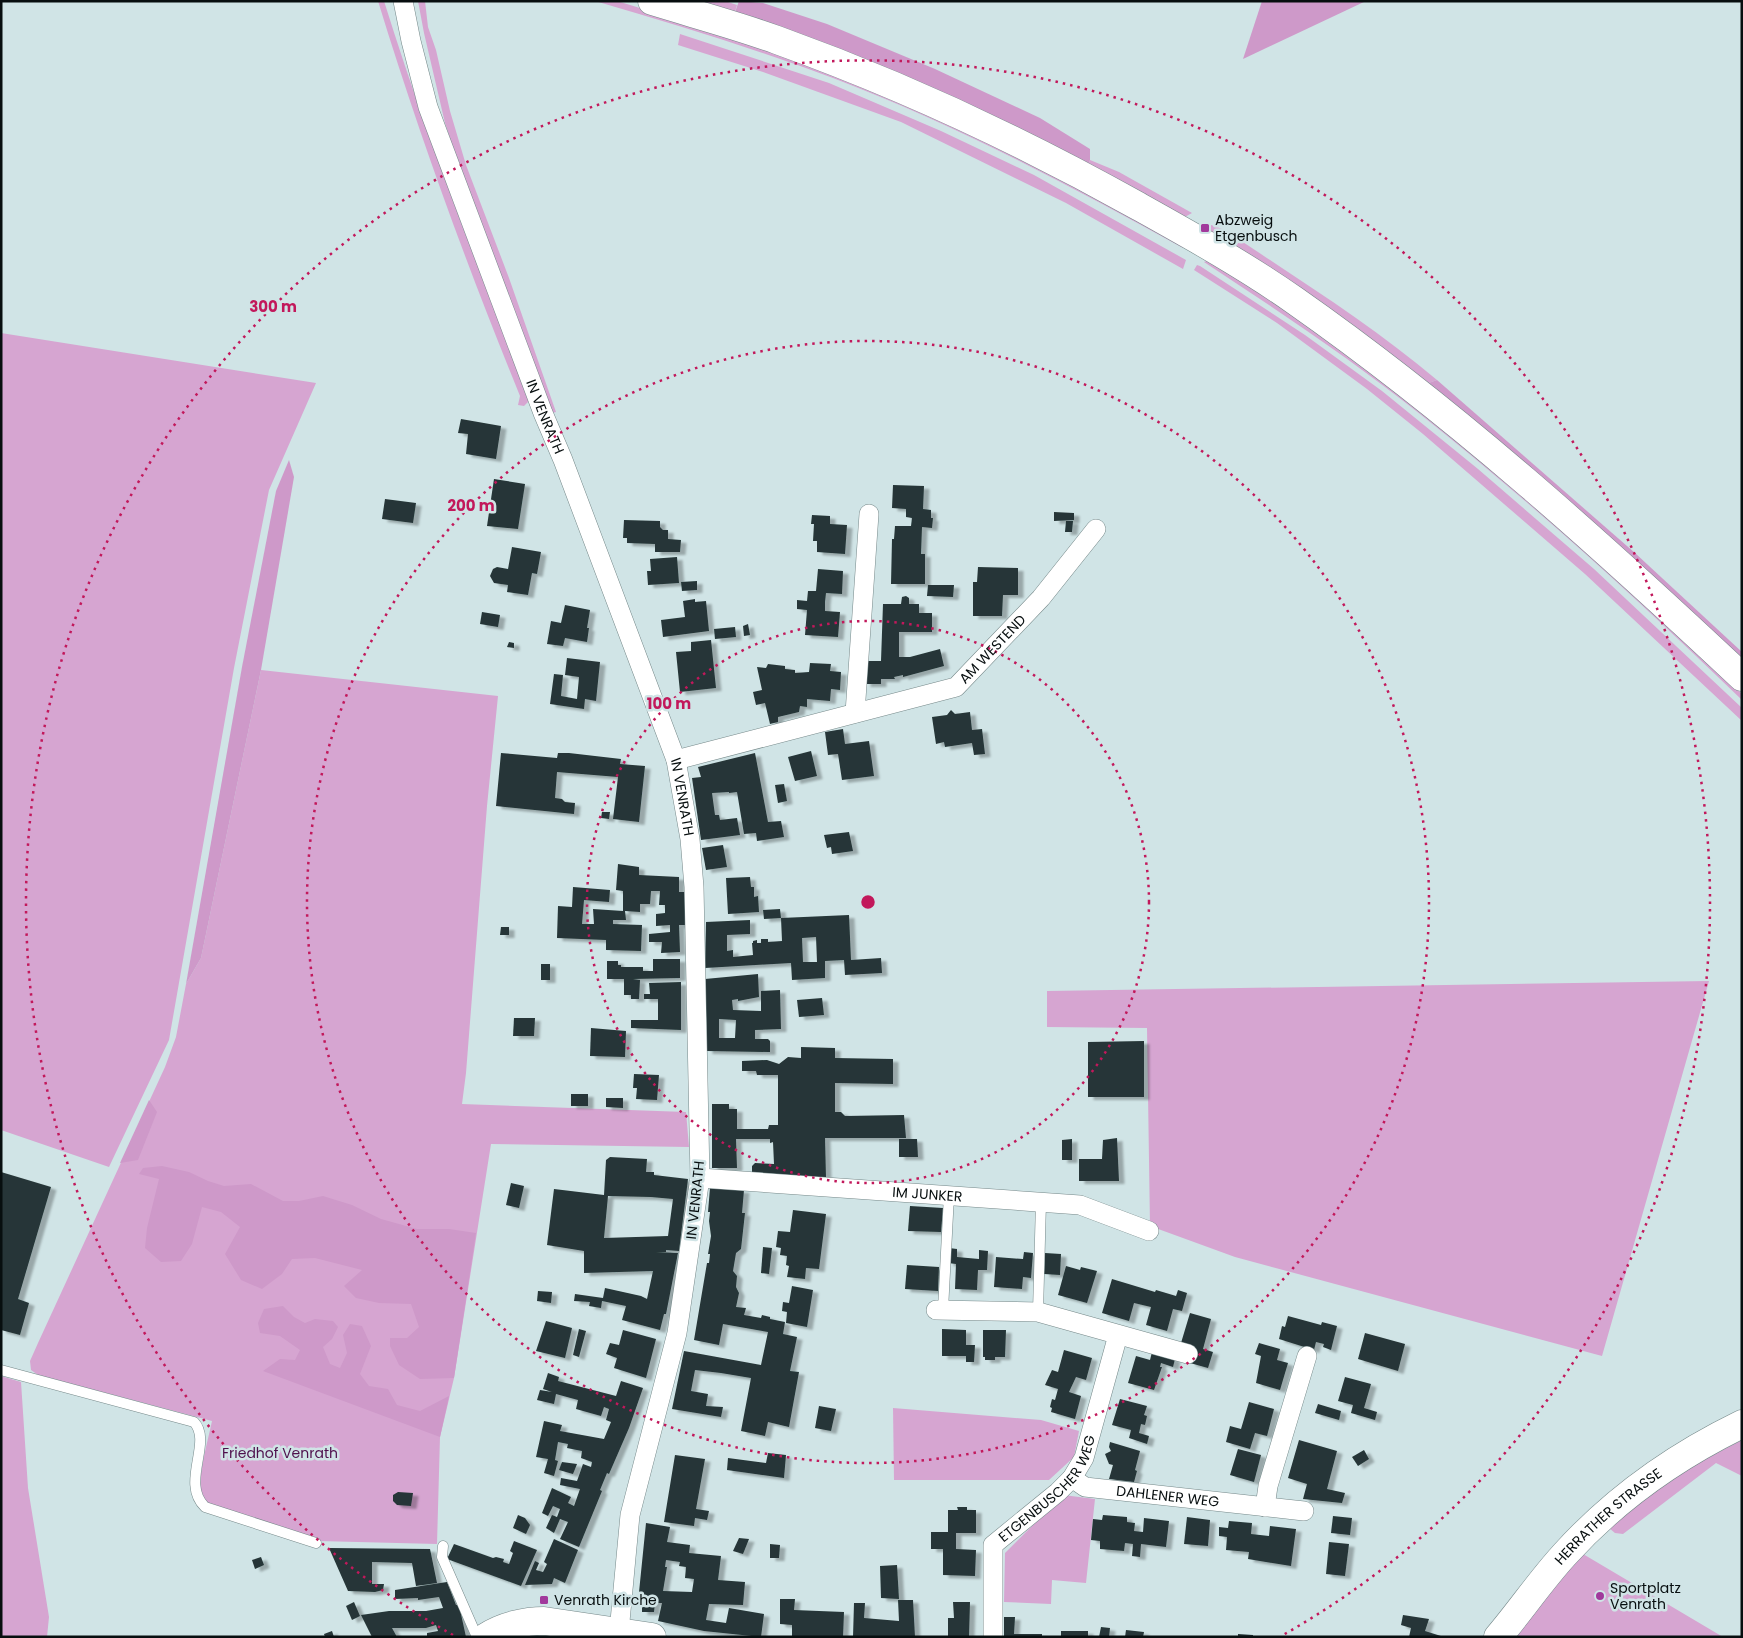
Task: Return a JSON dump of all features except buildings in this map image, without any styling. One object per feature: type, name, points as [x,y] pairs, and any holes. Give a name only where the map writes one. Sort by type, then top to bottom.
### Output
[{"type":"street","name":"IN VENRATH","points":[[403,1],[428,107],[540,404],[567,468],[676,760],[690,839],[694,887],[700,1178],[677,1333],[630,1515],[619,1632]]},
{"type":"street","points":[[652,1],[776,40],[900,88],[1018,142],[1197,239],[1291,298],[1373,358],[1470,434],[1572,520],[1742,677]]},
{"type":"street","points":[[855,713],[869,514]]},
{"type":"street","name":"AM WESTEND","points":[[676,760],[956,687],[1041,598],[1096,530]]},
{"type":"street","name":"IM JUNKER","points":[[700,1178],[1080,1205],[1149,1231]]},
{"type":"street","points":[[940,1310],[1038,1312],[1188,1354]]},
{"type":"street","name":"ETGENBUSCHER WEG","points":[[993,1637],[993,1545],[1072,1478],[1084,1458],[1118,1335]]},
{"type":"street","points":[[1265,1507],[1268,1486],[1307,1356]]},
{"type":"street","name":"HERRATHER STRASSE","points":[[1498,1637],[1565,1554],[1608,1512],[1648,1480],[1719,1435],[1742,1424]]},
{"type":"street","name":"DAHLENER WEG","points":[[1072,1478],[1085,1487],[1304,1510]]},
{"type":"street","points":[[486,1637],[511,1626],[544,1620],[652,1637]]},
{"type":"lane","points":[[940,1310],[949,1196]]},
{"type":"lane","points":[[1038,1312],[1041,1202]]},
{"type":"lane","points":[[1,1370],[194,1422],[199,1429],[200,1435],[195,1485],[200,1503],[205,1507],[316,1543]]},
{"type":"lane","points":[[443,1546],[442,1557],[477,1637]]},
{"type":"green space","points":[[378,1],[384,1],[435,151],[529,398],[524,406],[518,405],[520,396],[444,200]]},
{"type":"green space","points":[[418,1],[425,1],[428,27],[436,50],[450,111],[466,165],[509,278],[556,412],[552,413],[464,181],[445,123]]},
{"type":"green space","points":[[595,1],[617,1],[689,23],[784,55],[921,108],[1180,239],[1183,248],[1097,201],[967,135],[878,96],[804,67],[745,47]]},
{"type":"green space","points":[[687,1],[725,1],[737,5],[734,15]]},
{"type":"green space","points":[[680,34],[829,83],[941,131],[1034,175],[1186,260],[1183,269],[1066,203],[901,122],[763,72],[678,45]]},
{"type":"green space","points":[[1090,160],[1119,172],[1192,213],[1183,218],[1087,167]]},
{"type":"green space","points":[[1211,225],[1225,230],[1333,302],[1412,359],[1437,380],[1423,385],[1211,234],[1208,229]]},
{"type":"green space","points":[[1209,260],[1290,310],[1435,419],[1653,608],[1742,694],[1742,700],[1584,553],[1462,448],[1341,354],[1204,262]]},
{"type":"green space","points":[[1197,265],[1305,335],[1382,391],[1478,469],[1594,569],[1742,708],[1742,721],[1585,574],[1423,434],[1367,389],[1277,323],[1194,270]]},
{"type":"green space","points":[[1,333],[316,383],[269,490],[234,668],[169,1040],[109,1167],[1,1130]]},
{"type":"green space","name":"Friedhof Venrath","points":[[261,670],[498,696],[462,1104],[686,1112],[689,1147],[491,1144],[454,1378],[440,1437],[437,1544],[318,1541],[209,1504],[200,1496],[200,1486],[212,1421],[38,1375],[31,1370],[30,1361],[165,1067],[176,1037],[186,984],[201,958]]},
{"type":"green space","points":[[1709,981],[1602,1356],[1235,1257],[1150,1226],[1147,1028],[1047,1027],[1047,991]]},
{"type":"green space","points":[[1,1376],[21,1382],[28,1488],[49,1617],[47,1637],[1,1637]]},
{"type":"green space","points":[[893,1408],[1041,1420],[1079,1431],[1074,1457],[1049,1480],[894,1480]]},
{"type":"green space","points":[[1742,1440],[1742,1476],[1716,1463],[1623,1534],[1615,1533],[1609,1528],[1655,1490]]},
{"type":"green space","points":[[1063,1495],[1095,1499],[1086,1583],[1052,1580],[1051,1604],[1004,1602],[1005,1553]]},
{"type":"green space","name":"Sportplatz Venrath","points":[[1583,1554],[1723,1637],[1512,1637]]},
{"type":"shaded area","points":[[739,1],[763,3],[827,24],[935,69],[1040,118],[1090,149],[1090,160],[1087,167],[734,15]]},
{"type":"shaded area","points":[[1262,1],[1366,1],[1243,59]]},
{"type":"shaded area","points":[[1437,380],[1635,553],[1742,652],[1742,662],[1423,385]]},
{"type":"shaded area","points":[[289,460],[294,477],[261,670],[201,958],[186,984],[242,667],[276,491]]},
{"type":"shaded area","points":[[149,1100],[157,1112],[138,1160],[120,1163]]},
{"type":"shaded area","points":[[162,1166],[189,1172],[224,1186],[251,1184],[283,1201],[299,1201],[323,1196],[352,1205],[381,1219],[417,1229],[449,1229],[476,1233],[454,1378],[420,1379],[399,1365],[390,1346],[390,1338],[407,1338],[419,1327],[411,1304],[379,1303],[356,1298],[344,1286],[362,1270],[315,1258],[292,1259],[282,1274],[262,1289],[241,1280],[225,1254],[240,1227],[221,1212],[202,1207],[192,1244],[181,1261],[161,1262],[145,1248],[147,1228],[159,1179],[139,1174],[143,1168]]},
{"type":"shaded area","points":[[283,1306],[294,1317],[305,1323],[315,1319],[333,1321],[338,1327],[332,1339],[323,1347],[330,1364],[340,1368],[347,1353],[343,1335],[350,1324],[362,1326],[371,1346],[360,1374],[369,1386],[388,1389],[397,1405],[420,1411],[449,1396],[440,1437],[263,1371],[280,1359],[295,1360],[300,1350],[280,1336],[260,1333],[258,1323],[264,1309]]},
{"type":"place","name":"Abzweig Etgenbusch","points":[[1205,228]]},
{"type":"place","name":"Sportplatz Venrath","points":[[1600,1596]]},
{"type":"place","name":"Venrath Kirche","points":[[544,1600]]}]
